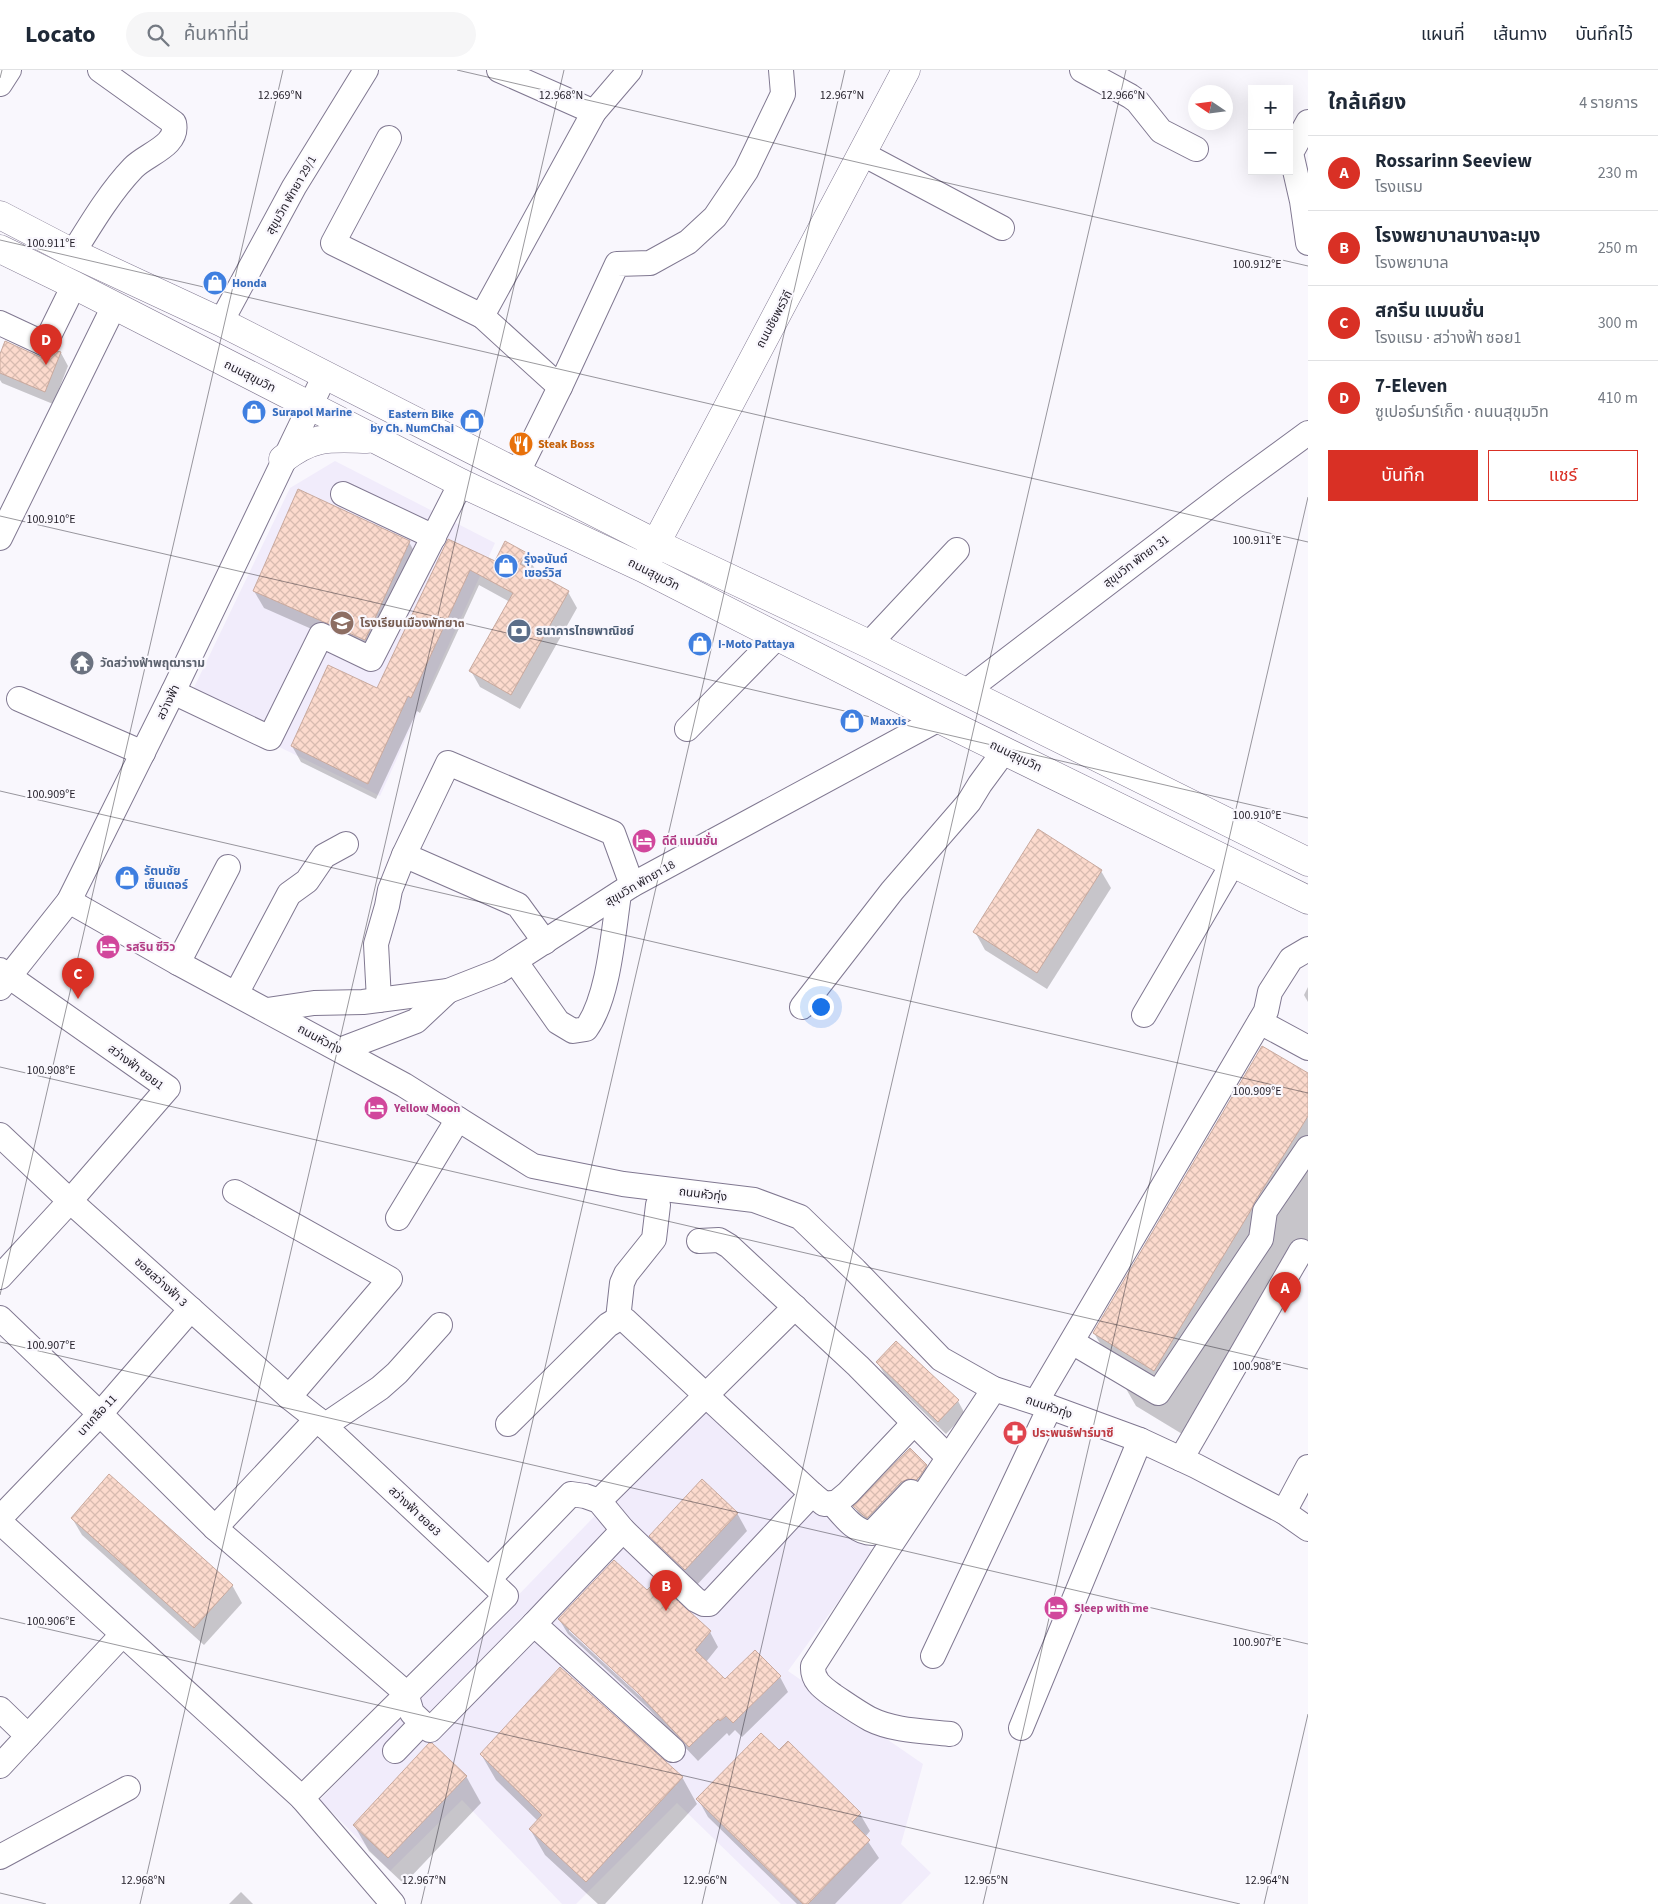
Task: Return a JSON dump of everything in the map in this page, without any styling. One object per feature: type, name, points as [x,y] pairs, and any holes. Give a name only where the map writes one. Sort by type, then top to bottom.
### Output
[{"type":"main road","name":"ถนนชัยพรวิถี","points":[[643,568],[906,70]]},
{"type":"main road","points":[[0,215],[73,253],[221,322],[655,543],[869,644],[1308,862]]},
{"type":"main road","name":"ถนนสุขุมวิท","points":[[0,249],[461,483],[643,568],[939,719],[1308,900]]},
{"type":"main road","points":[[284,459],[297,448],[316,440],[374,439]]},
{"type":"street","points":[[0,84],[9,70]]},
{"type":"street","points":[[73,253],[97,216],[134,167],[172,140],[176,132],[174,123],[100,70]]},
{"type":"street","name":"สุขุมวิท พัทยา 29/1","points":[[221,322],[294,187],[366,70]]},
{"type":"street","points":[[499,70],[594,112]]},
{"type":"street","points":[[482,316],[594,112],[630,70]]},
{"type":"street","points":[[518,472],[617,264],[650,263],[688,242],[715,217],[746,171],[783,94],[781,70]]},
{"type":"street","points":[[1082,70],[1130,96],[1137,101],[1161,131],[1196,149]]},
{"type":"street","points":[[1293,147],[1308,122]]},
{"type":"street","points":[[389,138],[333,243],[482,316],[560,387]]},
{"type":"street","points":[[861,153],[1002,228]]},
{"type":"street","points":[[1293,164],[1302,201],[1308,243]]},
{"type":"street","points":[[0,323],[45,344],[74,285]]},
{"type":"street","points":[[0,538],[114,306]]},
{"type":"street","name":"สว่างฟ้า","points":[[3,978],[69,901],[173,692],[325,375]]},
{"type":"street","name":"สุขุมวิท พัทยา 31","points":[[965,692],[1308,433]]},
{"type":"street","points":[[173,692],[270,738],[321,635],[371,659],[461,483]]},
{"type":"street","points":[[342,494],[434,537]]},
{"type":"street","points":[[869,644],[957,550]]},
{"type":"street","points":[[687,729],[777,636]]},
{"type":"street","points":[[19,699],[142,754]]},
{"type":"street","name":"สุขุมวิท พัทยา 18","points":[[267,1010],[314,1003],[379,1000],[448,991],[498,971],[626,890],[939,719]]},
{"type":"street","points":[[802,1008],[892,891],[969,802],[1005,750]]},
{"type":"street","points":[[379,1000],[376,944],[388,906],[390,890],[404,855],[448,763],[613,833],[626,890],[603,994],[595,1017],[586,1029],[573,1031],[558,1022],[544,1005],[515,961]]},
{"type":"street","points":[[236,994],[289,894],[307,881],[324,856],[346,844]]},
{"type":"street","points":[[404,855],[518,906],[545,942]]},
{"type":"street","points":[[1144,1015],[1234,863]]},
{"type":"street","points":[[178,963],[228,867]]},
{"type":"street","name":"ถนนหัวทุ่ง","points":[[69,901],[178,963],[340,1050],[458,1119],[533,1166],[623,1184],[754,1200],[800,1217],[856,1270],[941,1359],[994,1389],[1140,1440],[1182,1459],[1284,1512],[1308,1529]]},
{"type":"street","points":[[933,1656],[1072,1342],[1263,1016],[1270,992],[1291,959],[1308,948]]},
{"type":"street","points":[[1263,1016],[1283,1002],[1305,967],[1308,955]]},
{"type":"street","name":"สว่างฟ้า ซอย1","points":[[3,978],[168,1088],[70,1201]]},
{"type":"street","name":"สุขุมวิท พัทยา 18","points":[[340,1050],[416,1021],[448,991]]},
{"type":"street","points":[[1263,1016],[1308,1048]]},
{"type":"street","points":[[398,1218],[458,1119]]},
{"type":"street","name":"ซอยสว่างฟ้า 3","points":[[0,1135],[70,1201],[289,1396],[321,1422]]},
{"type":"street","points":[[1072,1342],[1158,1392],[1261,1239],[1265,1211],[1308,1148]]},
{"type":"street","points":[[235,1192],[390,1279],[289,1396]]},
{"type":"street","points":[[0,1278],[70,1201]]},
{"type":"street","points":[[618,1319],[622,1283],[626,1274],[654,1238],[658,1205]]},
{"type":"street","points":[[699,1242],[712,1240],[724,1242],[795,1307],[948,1457]]},
{"type":"street","points":[[1182,1459],[1301,1251]]},
{"type":"street","points":[[599,1501],[795,1307]]},
{"type":"street","name":"นาเกลือ 11","points":[[0,1518],[100,1414],[192,1309]]},
{"type":"street","points":[[0,1318],[215,1528],[406,1693],[412,1714],[426,1726]]},
{"type":"street","points":[[508,1424],[608,1325],[618,1319],[625,1320],[862,1532],[872,1533],[911,1492]]},
{"type":"street","points":[[215,1528],[321,1422],[386,1383],[440,1325]]},
{"type":"street","points":[[950,1734],[903,1728],[883,1724],[871,1719],[822,1688],[815,1680],[813,1666],[994,1389]]},
{"type":"street","name":"สว่างฟ้า ซอย3","points":[[321,1422],[506,1596],[406,1693]]},
{"type":"street","points":[[489,1579],[571,1494],[599,1501],[622,1530],[696,1600],[709,1604],[822,1498],[848,1493],[914,1423]]},
{"type":"street","points":[[1021,1728],[1140,1440]]},
{"type":"street","points":[[1284,1512],[1308,1467]]},
{"type":"street","points":[[0,1522],[302,1798],[393,1904]]},
{"type":"street","points":[[395,1751],[426,1726],[534,1624],[622,1530]]},
{"type":"street","points":[[534,1624],[673,1750]]},
{"type":"street","points":[[0,1766],[122,1635]]},
{"type":"street","points":[[302,1798],[406,1693]]},
{"type":"street","points":[[0,1709],[28,1736]]},
{"type":"street","points":[[0,1857],[128,1788]]},
{"type":"shaded area","name":"โรงเรียนเมืองพัทยา๓","points":[[335,461],[495,543],[380,796],[187,702],[290,488]]},
{"type":"shaded area","points":[[705,1402],[874,1552],[788,1671],[923,1764],[901,1844],[931,1873],[901,1904],[781,1904],[677,1803],[576,1904],[562,1904],[462,1800],[390,1871],[320,1800]]},
{"type":"building","points":[[5,341],[40,357],[47,358],[57,351],[61,352],[45,392],[0,373],[0,354]]},
{"type":"building","points":[[298,489],[410,541],[365,640],[253,591]]},
{"type":"building","points":[[448,539],[495,561],[505,541],[527,553],[520,564],[569,591],[511,695],[469,671],[513,593],[470,570],[411,698],[408,696],[368,784],[291,746],[328,665],[377,688]]},
{"type":"building","points":[[1038,829],[1102,870],[1037,973],[973,932]]},
{"type":"building","points":[[1262,1046],[1308,1073],[1308,1116],[1154,1371],[1093,1333]]},
{"type":"building","points":[[896,1341],[959,1400],[938,1422],[876,1362]]},
{"type":"building","points":[[910,1448],[927,1465],[916,1480],[908,1479],[901,1482],[867,1518],[853,1506]]},
{"type":"building","points":[[109,1474],[233,1585],[194,1628],[71,1518]]},
{"type":"building","points":[[702,1479],[738,1513],[685,1570],[649,1536]]},
{"type":"building","points":[[614,1560],[647,1590],[656,1581],[711,1631],[695,1650],[725,1679],[755,1650],[781,1676],[733,1723],[726,1716],[720,1721],[718,1719],[689,1747],[638,1693],[558,1619]]},
{"type":"building","points":[[560,1667],[683,1777],[586,1882],[529,1829],[542,1815],[480,1754]]},
{"type":"building","points":[[761,1733],[779,1750],[788,1741],[861,1813],[852,1822],[870,1840],[808,1904],[803,1904],[696,1799]]},
{"type":"building","points":[[429,1743],[432,1743],[467,1776],[388,1858],[353,1825]]},
{"type":"place","name":"Honda","points":[[215,283]]},
{"type":"place","name":"7-Eleven","points":[[46,365]]},
{"type":"place","name":"Surapol Marine","points":[[254,412]]},
{"type":"place","name":"Eastern Bike by Ch. NumChai","points":[[472,421]]},
{"type":"place","name":"Steak Boss","points":[[521,444]]},
{"type":"place","name":"รุ่งอนันต์ เซอร์วิส","points":[[506,566]]},
{"type":"place","name":"โรงเรียนเมืองพัทยา๓","points":[[342,623]]},
{"type":"place","name":"ธนาคารไทยพาณิชย์","points":[[519,631]]},
{"type":"place","name":"I-Moto Pattaya","points":[[700,644]]},
{"type":"place","name":"วัดสว่างฟ้าพฤฒาราม","points":[[82,663]]},
{"type":"place","name":"Maxxis","points":[[852,721]]},
{"type":"place","name":"ดีดี แมนชั่น","points":[[644,841]]},
{"type":"place","name":"รัตนชัย เซ็นเตอร์","points":[[127,878]]},
{"type":"place","name":"รสริน ซีวิว","points":[[108,947]]},
{"type":"place","name":"สกรีน แมนชั่น","points":[[78,999]]},
{"type":"place","name":"Yellow Moon","points":[[376,1108]]},
{"type":"place","name":"Rossarinn Seeview","points":[[1285,1313]]},
{"type":"place","name":"ประพนธ์ฟาร์มาซี","points":[[1015,1433]]},
{"type":"place","name":"Sleep with me","points":[[1056,1608]]},
{"type":"place","name":"โรงพยาบาลบางละมุง","points":[[666,1611]]}]
